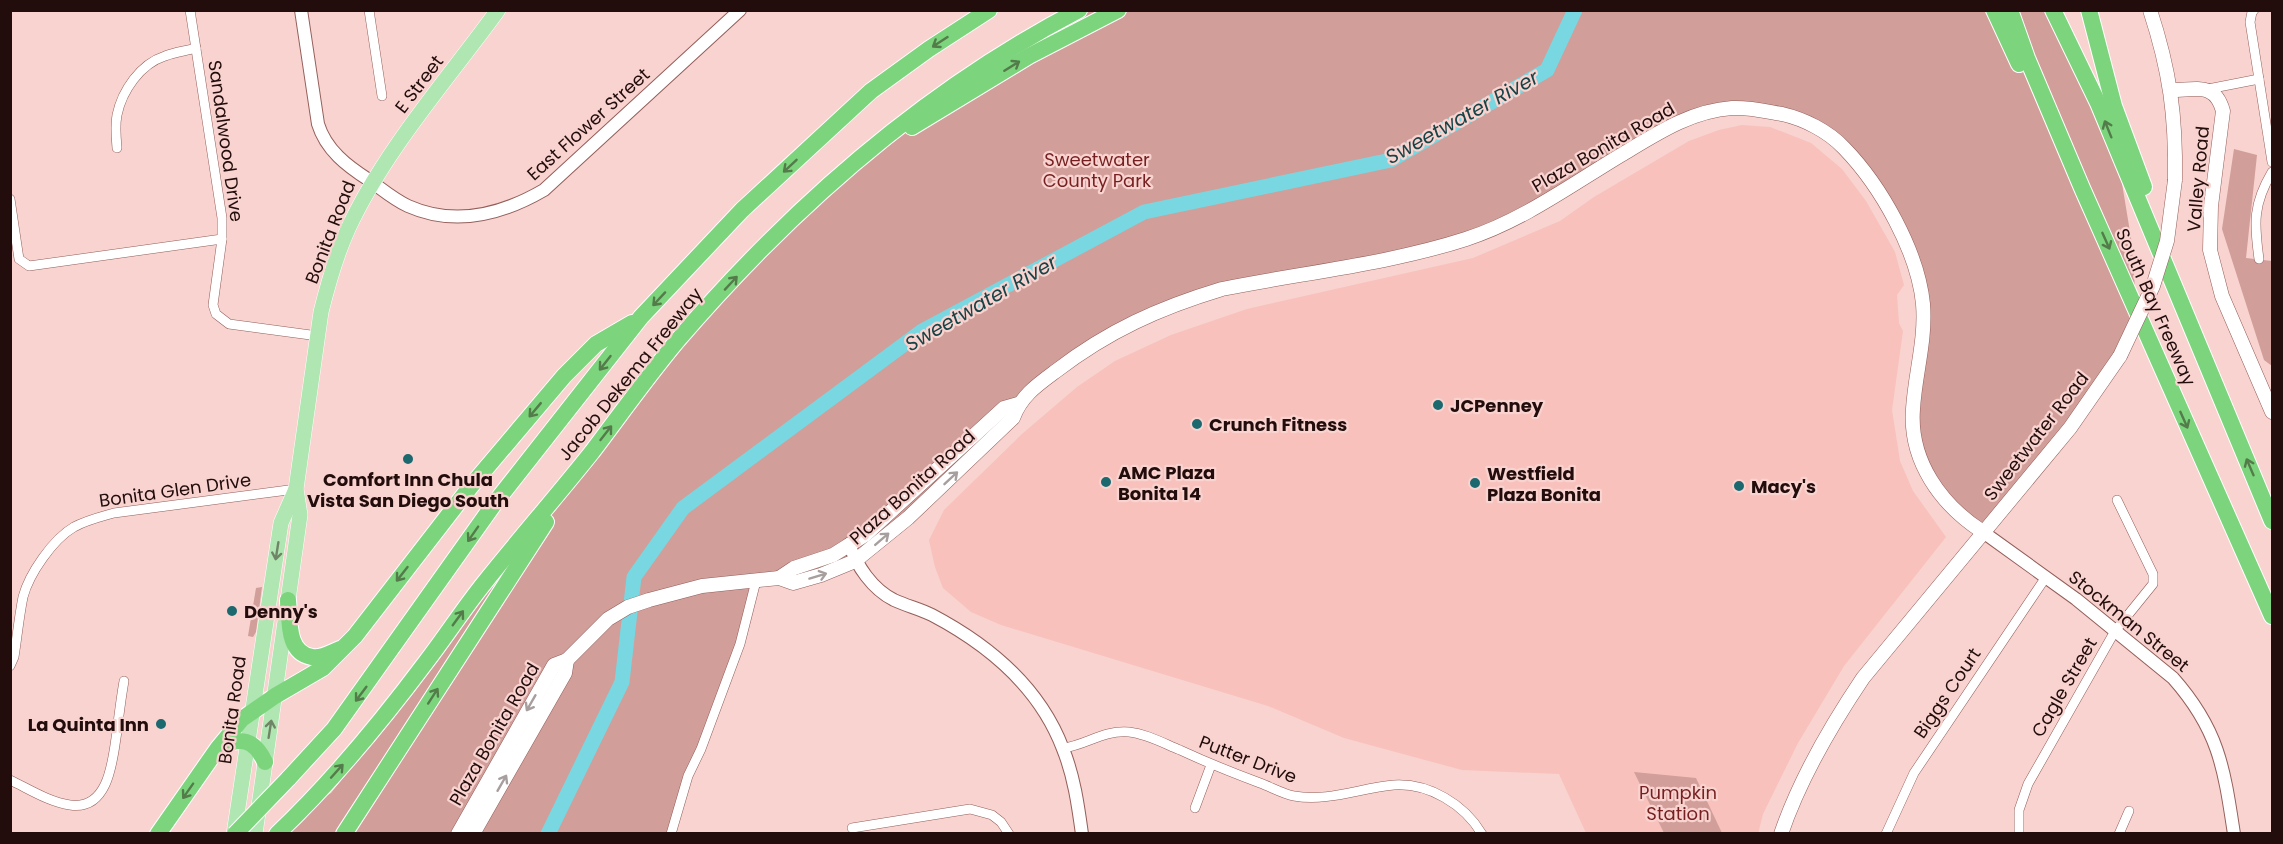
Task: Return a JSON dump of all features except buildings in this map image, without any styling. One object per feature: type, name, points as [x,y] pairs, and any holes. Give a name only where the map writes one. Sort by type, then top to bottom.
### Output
[{"type":"highway","name":"Jacob Dekema Freeway","points":[[235,834],[334,729],[494,504],[641,317],[742,210],[871,92],[929,49],[989,10]]},
{"type":"highway","name":"Jacob Dekema Freeway","points":[[278,834],[358,747],[677,341],[768,243],[855,162],[924,106],[1014,47],[1079,10]]},
{"type":"highway","points":[[855,162],[1029,56],[1118,10]]},
{"type":"highway","points":[[1994,10],[2082,188]]},
{"type":"highway","name":"South Bay Freeway","points":[[2010,10],[2027,58],[2082,188],[2272,616]]},
{"type":"highway","name":"South Bay Freeway","points":[[2053,10],[2098,103],[2272,521]]},
{"type":"highway","points":[[2088,10],[2114,106],[2182,289],[2187,318]]},
{"type":"highway","points":[[2096,10],[2098,47]]},
{"type":"highway","points":[[158,834],[218,748],[242,719],[275,696],[323,669],[343,648],[471,486],[564,376],[596,344],[641,317]]},
{"type":"highway","points":[[345,834],[591,453]]},
{"type":"highway","points":[[288,600],[291,636],[298,649],[312,657],[319,657],[343,648]]},
{"type":"highway","points":[[218,748],[234,742],[248,741],[259,749],[265,762]]},
{"type":"main road","name":"E Street","points":[[373,183],[390,156],[498,10]]},
{"type":"main road","name":"Sweetwater Road","points":[[1781,834],[1811,764],[1848,699],[2070,428],[2120,356],[2153,286],[2167,241],[2175,180],[2175,125],[2171,90],[2150,10]]},
{"type":"main road","points":[[2171,90],[2208,90]]},
{"type":"main road","name":"Valley Road","points":[[2208,90],[2220,98],[2223,111],[2211,206],[2210,250],[2222,296],[2272,412]]},
{"type":"main road","name":"Plaza Bonita Road","points":[[458,834],[554,665],[567,660],[597,628],[628,607],[702,586],[779,578],[794,568],[833,555],[865,535],[893,511],[1004,408],[1018,404],[1079,353],[1137,319],[1192,298],[1222,290],[1418,253],[1467,239],[1502,225],[1532,209],[1673,124],[1707,112],[1733,108],[1755,109],[1796,117],[1843,147],[1876,189],[1917,268],[1923,305],[1922,352],[1913,410],[1917,450],[1937,491],[1963,518],[1983,532]]},
{"type":"main road","name":"Bonita Road","points":[[235,834],[281,523],[296,489],[328,283],[347,230],[373,183]]},
{"type":"main road","name":"Plaza Bonita Road","points":[[779,578],[793,583],[821,575],[855,561],[908,518],[1013,418],[1018,404]]},
{"type":"main road","name":"Bonita Road","points":[[255,834],[300,515],[296,489]]},
{"type":"main road","name":"Plaza Bonita Road","points":[[474,834],[564,673],[567,660]]},
{"type":"street","name":"Sandalwood Drive","points":[[190,10],[222,218],[222,239],[213,305],[216,314],[230,324],[318,336]]},
{"type":"street","name":"Bonita Road","points":[[301,10],[318,124],[322,137],[345,164],[373,183]]},
{"type":"street","points":[[369,10],[382,96]]},
{"type":"street","name":"East Flower Street","points":[[373,183],[386,194],[408,206],[437,216],[488,215],[522,203],[544,190],[740,10]]},
{"type":"street","points":[[2254,10],[2250,22],[2272,162]]},
{"type":"street","points":[[117,148],[116,117],[123,96],[134,79],[143,68],[163,56],[196,48]]},
{"type":"street","points":[[2208,90],[2259,79]]},
{"type":"street","points":[[2259,259],[2254,227],[2255,214],[2272,172]]},
{"type":"street","points":[[10,199],[15,261],[29,266],[222,239]]},
{"type":"street","name":"Bonita Glen Drive","points":[[10,666],[14,657],[24,596],[34,572],[51,549],[72,528],[114,513],[296,489]]},
{"type":"street","name":"Cagle Street","points":[[2019,834],[2019,810],[2028,784],[2115,631],[2153,584],[2153,574],[2117,500]]},
{"type":"street","name":"Stockman Street","points":[[1983,532],[2046,577],[2173,678],[2199,710],[2213,739],[2224,769],[2234,834]]},
{"type":"street","points":[[849,544],[855,561],[881,591],[892,599],[930,614],[962,632],[990,650],[1014,672],[1043,709],[1063,748],[1076,795],[1082,834]]},
{"type":"street","name":"Biggs Court","points":[[1886,834],[1914,773],[2046,577]]},
{"type":"street","points":[[671,834],[688,776],[701,749],[740,644],[756,581]]},
{"type":"street","points":[[10,780],[56,801],[71,805],[84,804],[99,794],[111,770],[124,681]]},
{"type":"street","name":"Putter Drive","points":[[1063,748],[1074,747],[1101,735],[1126,732],[1154,739],[1211,765],[1293,796],[1333,796],[1393,785],[1421,789],[1438,795],[1457,806],[1473,821],[1482,834]]},
{"type":"street","points":[[1195,808],[1211,765]]},
{"type":"street","points":[[852,828],[970,809],[992,815],[1005,826],[1009,834]]},
{"type":"street","points":[[2119,834],[2129,811]]},
{"type":"shaded area","points":[[1742,125],[1770,127],[1811,143],[1842,169],[1866,201],[1895,252],[1904,285],[1897,295],[1899,323],[1903,331],[1892,410],[1900,461],[1913,491],[1946,537],[1844,666],[1798,743],[1763,814],[1758,834],[1586,833],[1559,774],[1462,770],[1344,738],[1268,706],[1001,625],[971,612],[943,588],[929,540],[944,510],[1022,434],[1077,387],[1115,361],[1171,335],[1247,309],[1473,258],[1560,221],[1594,197],[1689,141],[1719,130]]},
{"type":"green space","name":"Sweetwater County Park","points":[[1064,11],[2059,11],[2116,147],[2132,244],[2135,289],[2131,327],[2120,357],[1983,532],[1956,513],[1916,445],[1923,339],[1906,242],[1843,148],[1782,113],[1696,115],[1482,233],[1229,288],[1086,349],[863,549],[809,572],[783,578],[752,581],[740,645],[671,833],[282,834],[298,814],[331,793],[430,669],[488,587],[676,343],[855,162]]},
{"type":"green space","points":[[2234,149],[2257,155],[2246,258],[2272,261],[2272,366],[2264,360],[2222,229]]},
{"type":"green space","points":[[262,587],[256,632],[253,637],[248,636],[256,588]]},
{"type":"green space","name":"Pumpkin Station","points":[[1634,772],[1696,778],[1722,833],[1664,833]]},
{"type":"waterway","name":"Sweetwater River","points":[[548,834],[622,682],[634,577],[683,508],[922,331],[1144,212],[1391,160],[1547,70],[1575,10]]},
{"type":"place","name":"JCPenney","points":[[1438,405]]},
{"type":"place","name":"Crunch Fitness","points":[[1197,424]]},
{"type":"place","name":"Comfort Inn Chula Vista San Diego South","points":[[408,459]]},
{"type":"place","name":"AMC Plaza Bonita 14","points":[[1106,482]]},
{"type":"place","name":"Westfield Plaza Bonita","points":[[1475,483]]},
{"type":"place","name":"Macy's","points":[[1739,486]]},
{"type":"place","name":"Denny's","points":[[232,611]]},
{"type":"place","name":"La Quinta Inn","points":[[161,724]]}]
